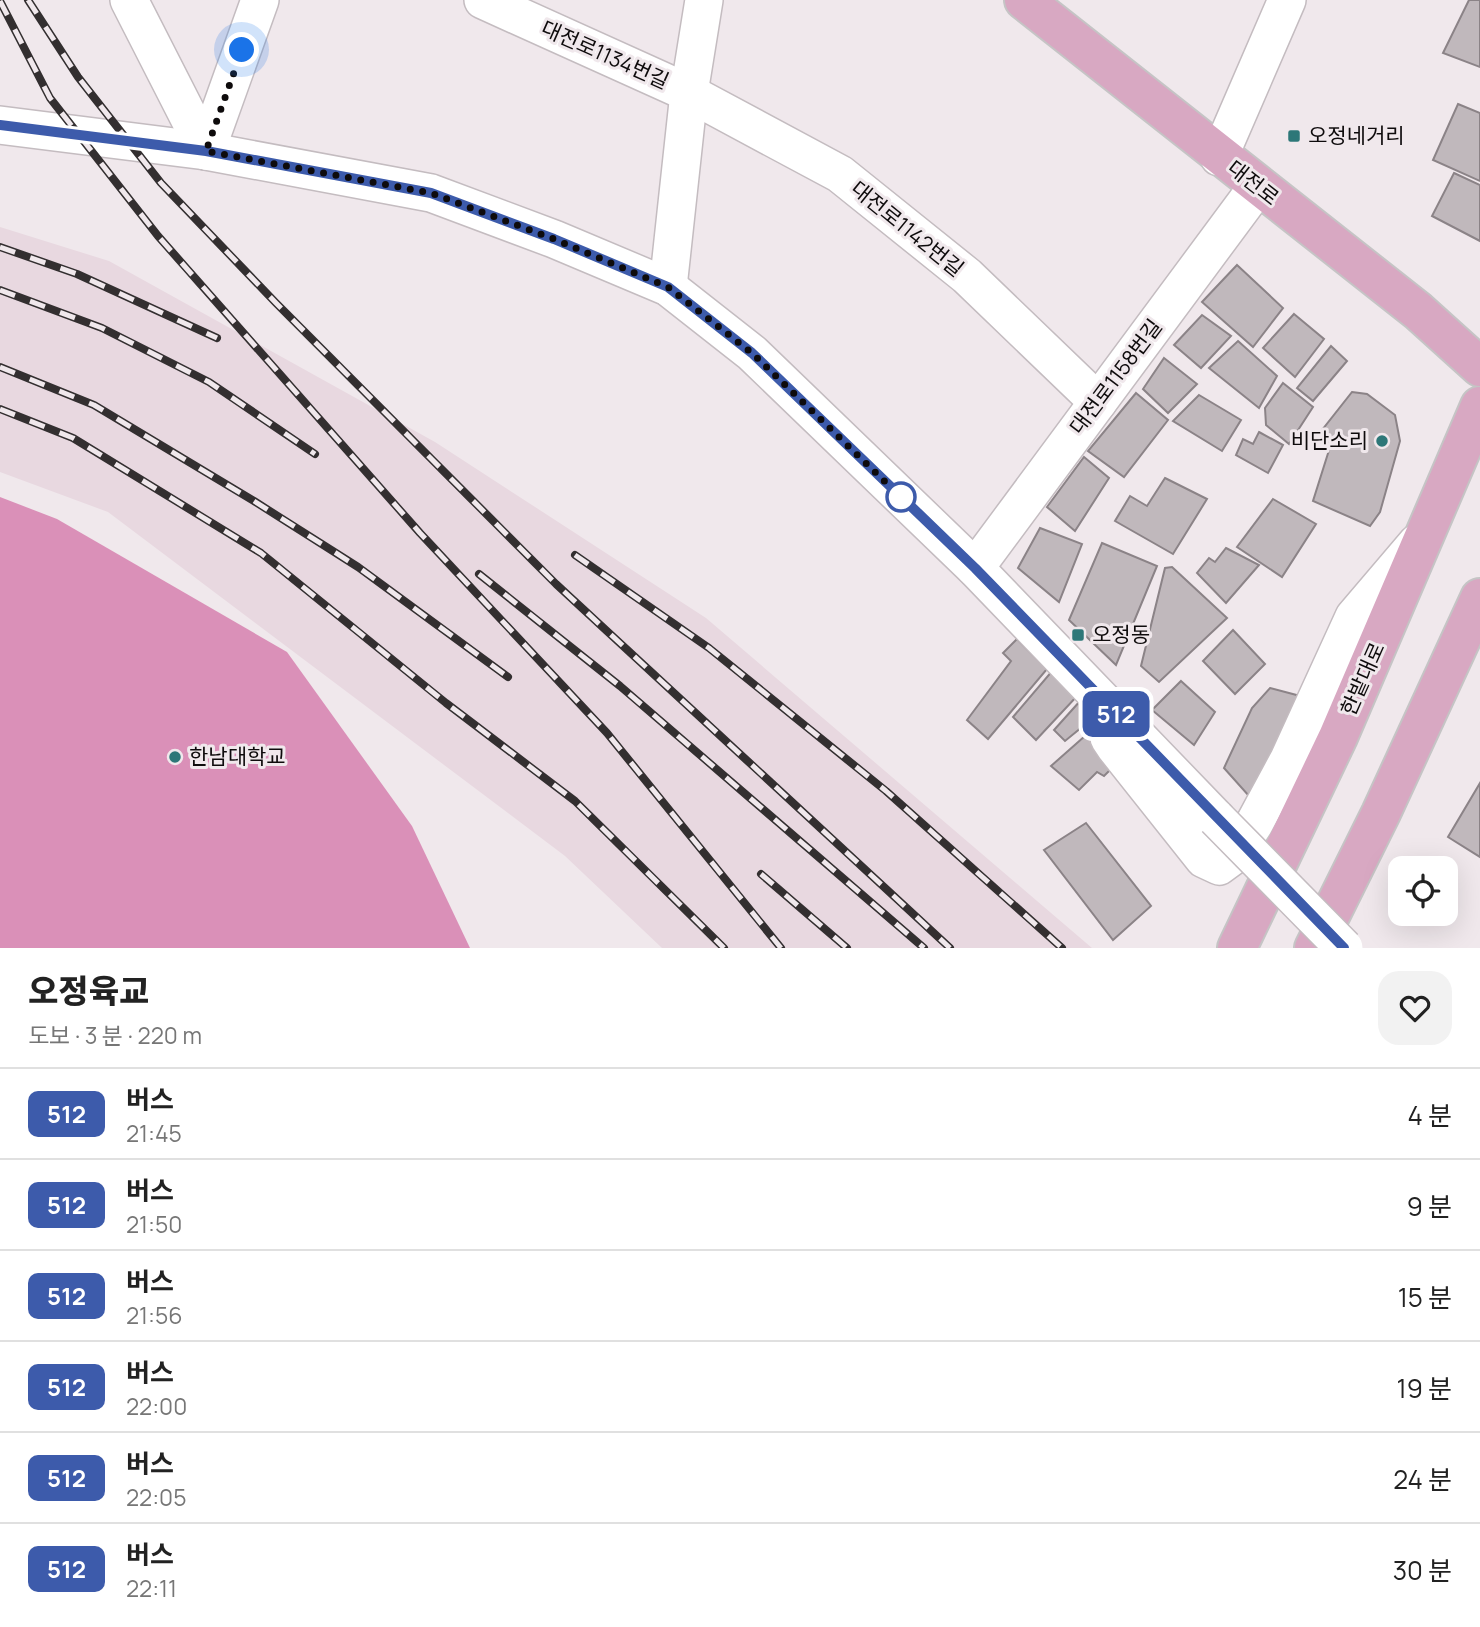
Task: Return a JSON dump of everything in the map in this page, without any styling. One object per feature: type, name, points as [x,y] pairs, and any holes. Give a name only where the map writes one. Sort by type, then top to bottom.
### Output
[{"type":"main road","name":"대전로","points":[[1024,0],[1219,157],[1418,311],[1480,367]]},
{"type":"main road","name":"한밭대로","points":[[1237,948],[1338,737],[1480,406]]},
{"type":"main road","points":[[1314,948],[1381,813],[1480,598]]},
{"type":"street","points":[[129,0],[206,151]]},
{"type":"street","points":[[206,151],[260,0]]},
{"type":"street","name":"대전로1134번길","points":[[483,0],[690,93]]},
{"type":"street","points":[[668,287],[690,93],[704,0]]},
{"type":"street","points":[[1219,157],[1287,0]]},
{"type":"street","name":"대전로1142번길","points":[[690,93],[840,174],[967,276],[1098,402]]},
{"type":"street","points":[[0,125],[206,151],[431,193],[554,239],[668,287],[752,353],[975,568],[1345,948]]},
{"type":"street","name":"대전로1158번길","points":[[975,568],[1258,186]]},
{"type":"street","points":[[1122,720],[1109,738],[1204,859],[1219,866],[1234,855],[1289,759],[1353,617],[1429,529]]},
{"type":"shaded area","points":[[0,227],[109,261],[435,442],[706,618],[1092,948],[662,948],[565,856],[108,512],[0,472]]},
{"type":"shaded area","name":"한남대학교","points":[[0,497],[57,519],[287,652],[412,826],[470,948],[0,948]]},
{"type":"building","points":[[1469,0],[1480,0],[1480,67],[1443,53]]},
{"type":"building","points":[[1458,104],[1480,113],[1480,181],[1433,160]]},
{"type":"building","points":[[1454,173],[1480,185],[1480,241],[1432,216]]},
{"type":"building","points":[[1237,265],[1283,308],[1253,347],[1202,302]]},
{"type":"building","points":[[1294,314],[1324,339],[1295,377],[1263,348]]},
{"type":"building","points":[[1202,315],[1231,336],[1201,368],[1174,345]]},
{"type":"building","points":[[1238,341],[1277,376],[1259,408],[1209,368]]},
{"type":"building","points":[[1331,346],[1347,361],[1313,401],[1297,388]]},
{"type":"building","points":[[1164,358],[1197,384],[1168,413],[1143,389]]},
{"type":"building","points":[[1283,383],[1313,407],[1289,444],[1266,425],[1265,408]]},
{"type":"building","points":[[1352,392],[1367,394],[1395,415],[1400,441],[1380,512],[1370,526],[1313,501],[1330,447],[1315,439]]},
{"type":"building","points":[[1136,393],[1168,420],[1124,477],[1088,451]]},
{"type":"building","points":[[1199,395],[1241,420],[1222,451],[1173,421]]},
{"type":"building","points":[[1259,432],[1283,445],[1268,473],[1236,455],[1243,439],[1253,444]]},
{"type":"building","points":[[1084,457],[1109,478],[1075,531],[1047,507]]},
{"type":"building","points":[[1165,478],[1207,499],[1173,554],[1115,521],[1130,496],[1147,506]]},
{"type":"building","points":[[1273,499],[1316,524],[1282,577],[1237,547]]},
{"type":"building","points":[[1040,528],[1082,544],[1059,602],[1018,568]]},
{"type":"building","points":[[1102,543],[1157,566],[1116,665],[1069,620]]},
{"type":"building","points":[[1226,548],[1259,565],[1226,603],[1197,573],[1209,558],[1215,562]]},
{"type":"building","points":[[1172,567],[1227,618],[1159,682],[1141,666],[1165,568]]},
{"type":"building","points":[[1233,630],[1265,664],[1235,694],[1203,661]]},
{"type":"building","points":[[1017,639],[1047,669],[988,739],[967,720],[1011,661],[1003,653]]},
{"type":"building","points":[[1053,670],[1078,695],[1036,740],[1013,717]]},
{"type":"building","points":[[1181,681],[1215,712],[1194,745],[1152,710]]},
{"type":"building","points":[[1270,688],[1304,697],[1257,805],[1224,768],[1252,708]]},
{"type":"building","points":[[1081,700],[1093,718],[1065,741],[1054,730]]},
{"type":"building","points":[[1094,728],[1117,763],[1104,776],[1097,772],[1079,790],[1051,766]]},
{"type":"building","points":[[1480,783],[1480,857],[1448,837]]},
{"type":"building","points":[[1086,823],[1151,906],[1113,940],[1044,850]]},
{"type":"railway","points":[[28,0],[78,77],[161,183],[276,303],[556,584],[950,948]]},
{"type":"railway","points":[[0,1],[50,98],[158,236],[420,533],[607,733],[781,948]]},
{"type":"railway","points":[[0,247],[77,274],[217,338]]},
{"type":"railway","points":[[0,290],[102,328],[209,382],[315,454]]},
{"type":"railway","points":[[0,367],[94,405],[254,501],[358,567],[508,677]]},
{"type":"railway","points":[[0,409],[73,438],[261,553],[446,703],[575,801],[724,948]]},
{"type":"railway","points":[[575,555],[709,648],[886,791],[1062,948]]},
{"type":"railway","points":[[479,574],[620,686],[924,948]]},
{"type":"railway","points":[[761,874],[847,948]]},
{"type":"bus line","name":"512","points":[[0,125],[206,151],[431,193],[554,239],[668,287],[752,353],[975,568],[1344,948]]},
{"type":"place","name":"오정네거리","points":[[1294,136]]},
{"type":"place","name":"비단소리","points":[[1382,441]]},
{"type":"place","name":"오정동","points":[[1078,635]]},
{"type":"place","name":"한남대학교","points":[[175,757]]},
{"type":"route","points":[[242,50],[206,151],[431,193],[554,239],[668,287],[752,353],[901,497]]}]
